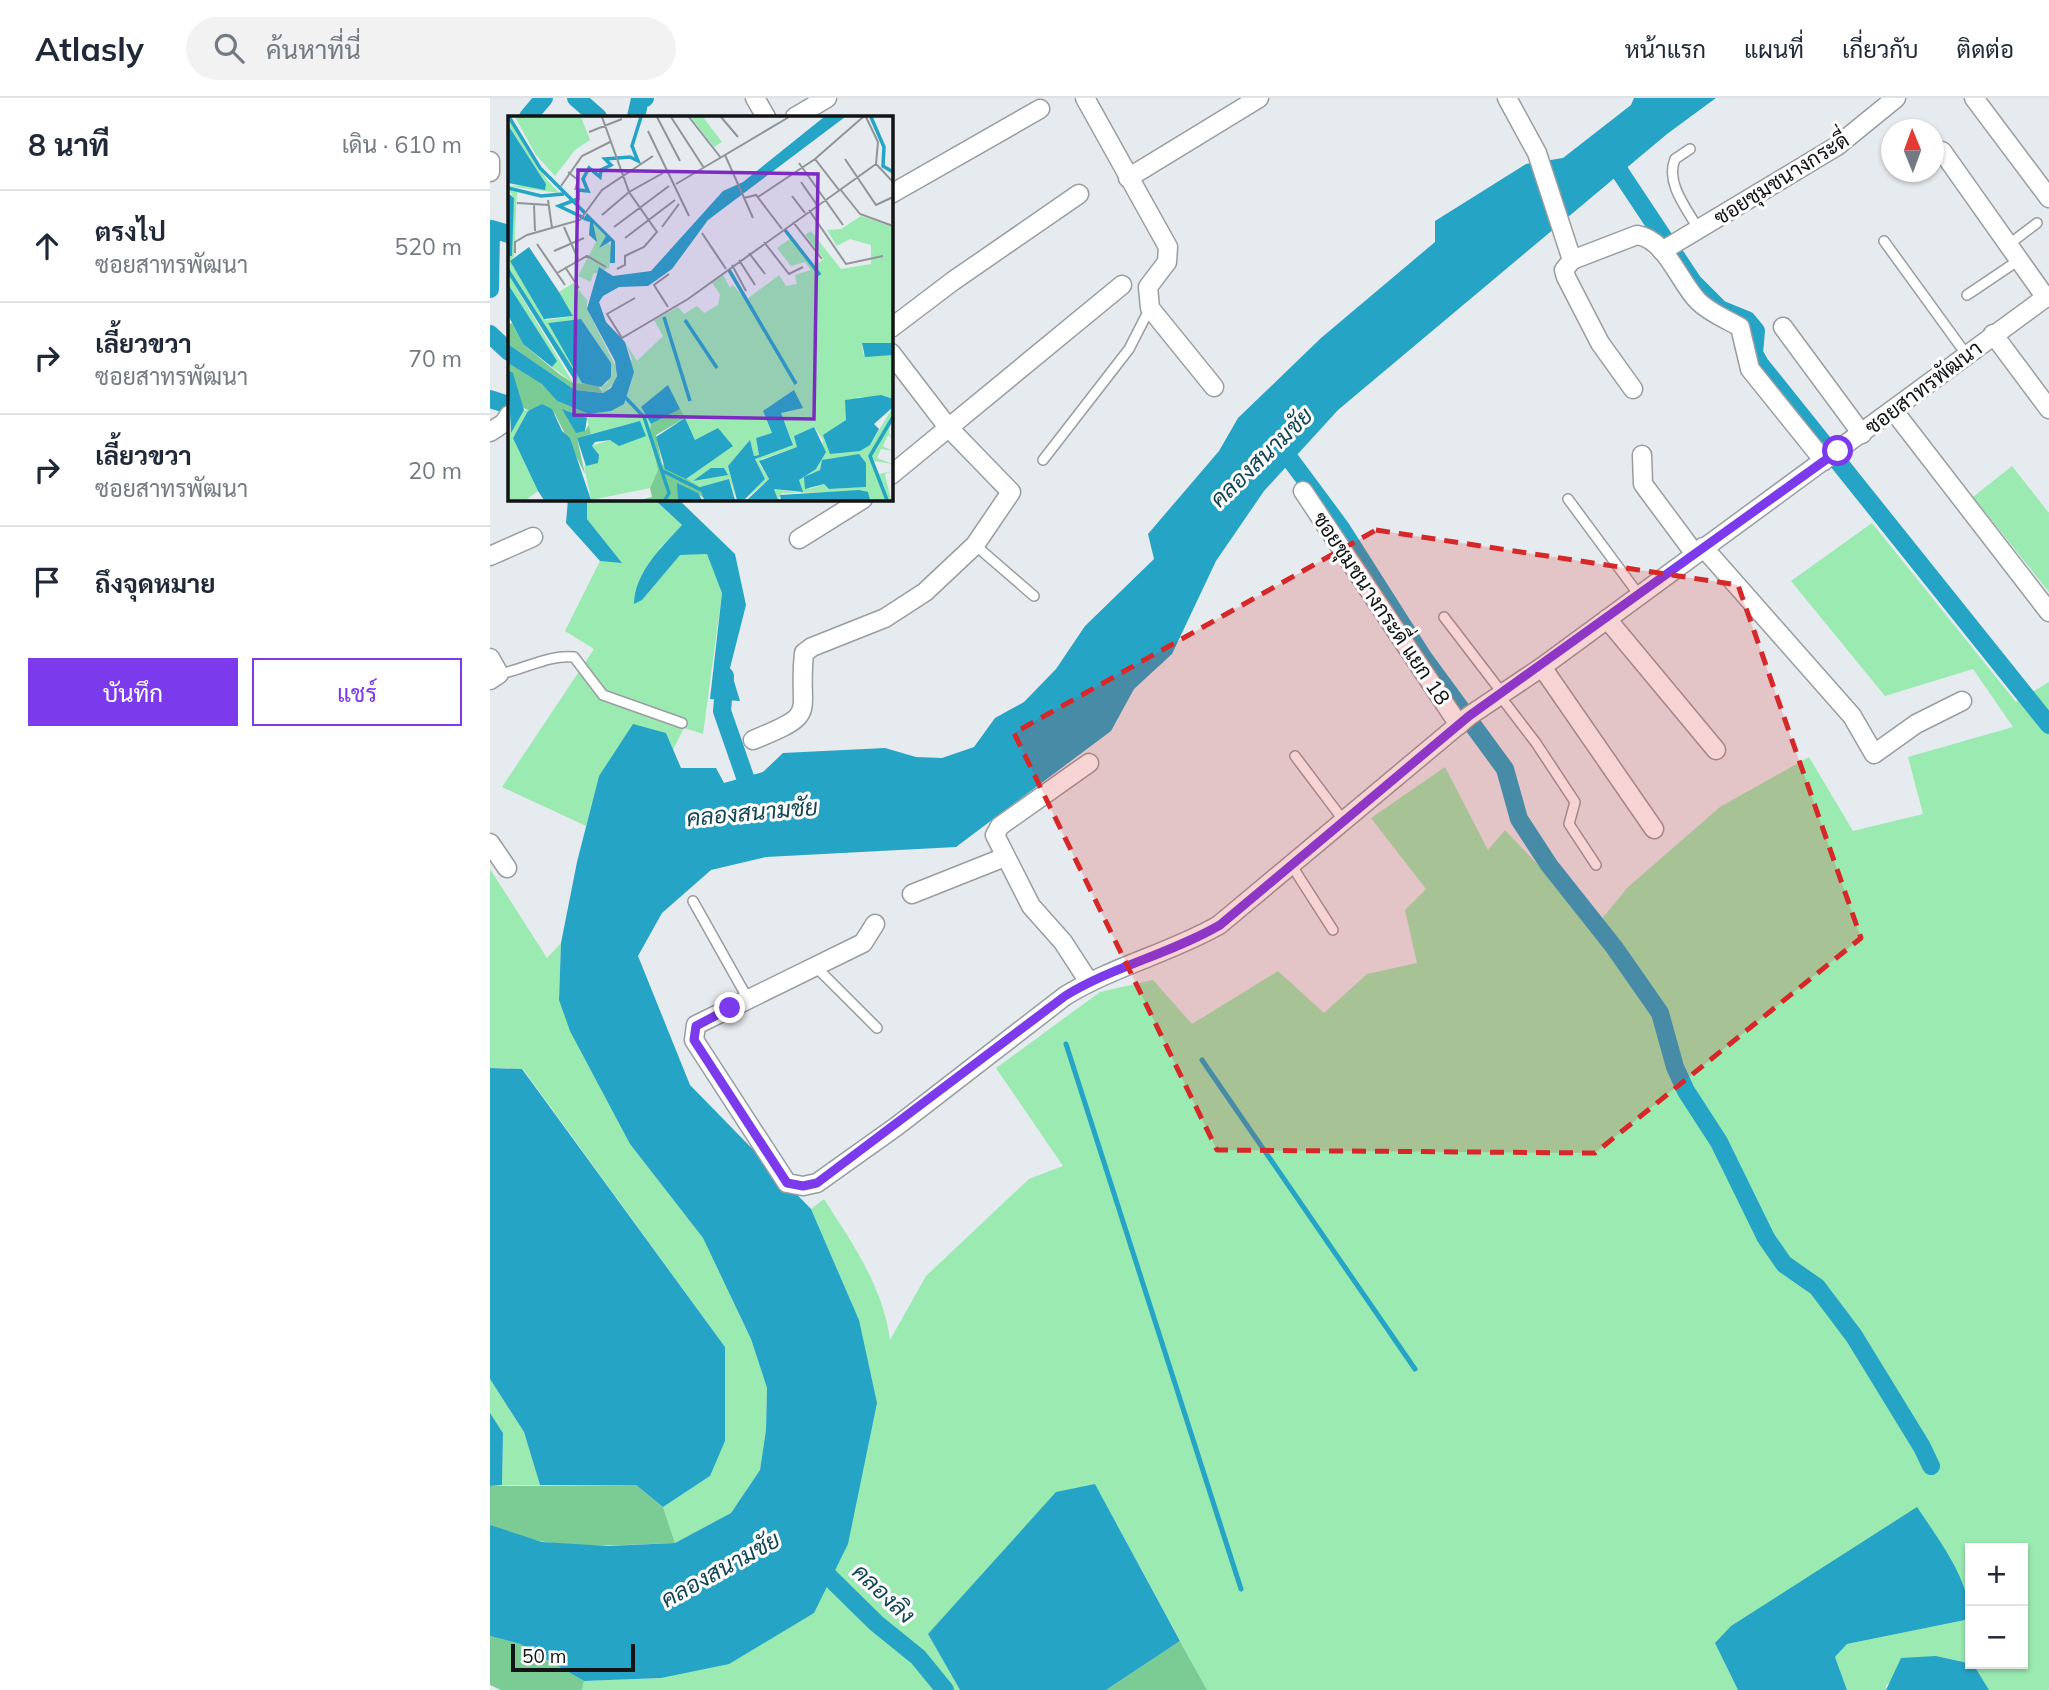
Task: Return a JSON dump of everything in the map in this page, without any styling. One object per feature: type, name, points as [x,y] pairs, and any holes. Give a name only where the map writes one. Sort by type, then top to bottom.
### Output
[{"type":"street","points":[[754,98],[765,116]]},
{"type":"street","points":[[797,116],[827,98]]},
{"type":"street","points":[[1085,98],[1170,254],[1148,287],[1150,308],[1214,387]]},
{"type":"street","points":[[1128,178],[1259,98]]},
{"type":"street","points":[[1507,98],[1537,153],[1572,260]]},
{"type":"street","name":"ซอยชุมชนางกระดี่","points":[[1667,249],[1837,146],[1896,98]]},
{"type":"street","points":[[1975,98],[2049,198]]},
{"type":"street","points":[[892,193],[1040,109]]},
{"type":"street","points":[[1944,154],[2047,296]]},
{"type":"street","points":[[490,161],[490,172]]},
{"type":"street","points":[[892,327],[953,281],[1079,194]]},
{"type":"street","points":[[1633,389],[1600,343],[1564,270],[1572,260],[1637,235],[1667,249],[1698,300],[1740,327],[1749,369],[1829,458]]},
{"type":"street","points":[[892,474],[947,426],[1122,285]]},
{"type":"street","name":"ซอยสาทรพัฒนา","points":[[875,924],[863,943],[814,965],[696,1026],[694,1040],[787,1183],[803,1186],[817,1183],[1065,996],[1088,982],[1199,937],[1220,925],[1464,721],[1862,434],[2047,296]]},
{"type":"street","points":[[1783,327],[1862,434]]},
{"type":"street","points":[[1993,334],[2049,409]]},
{"type":"street","points":[[753,740],[795,721],[804,711],[804,653],[812,647],[885,618],[925,592],[975,545],[1011,492],[947,426],[892,354]]},
{"type":"street","points":[[1893,410],[2049,612]]},
{"type":"street","points":[[1642,455],[1643,484],[1699,551],[1852,716],[1874,754],[1916,724],[1962,701]]},
{"type":"street","name":"ซอยชุมชนางกระดี่ แยก 18","points":[[1303,491],[1464,721]]},
{"type":"street","points":[[799,539],[861,500]]},
{"type":"street","points":[[490,556],[533,537]]},
{"type":"street","points":[[1607,619],[1716,750]]},
{"type":"street","points":[[490,658],[494,677]]},
{"type":"street","points":[[1542,667],[1654,829]]},
{"type":"street","points":[[1088,982],[1063,942],[1031,906],[1005,857],[995,830],[1089,763]]},
{"type":"street","points":[[490,843],[507,869]]},
{"type":"street","points":[[912,894],[1005,857]]},
{"type":"lane","points":[[1690,149],[1675,159],[1672,174],[1677,192],[1699,230]]},
{"type":"lane","points":[[1967,295],[2014,252],[2037,223]]},
{"type":"lane","points":[[1884,241],[1966,354]]},
{"type":"lane","points":[[1044,460],[1129,349],[1150,308]]},
{"type":"lane","points":[[1568,499],[1639,595]]},
{"type":"lane","points":[[975,545],[1034,597]]},
{"type":"lane","points":[[1444,617],[1536,743],[1575,803],[1569,824],[1596,865]]},
{"type":"lane","points":[[494,677],[526,669],[559,656],[574,657],[603,695],[682,723]]},
{"type":"lane","points":[[1295,756],[1345,823]]},
{"type":"lane","points":[[1292,866],[1333,930]]},
{"type":"lane","points":[[693,901],[748,999]]},
{"type":"lane","points":[[814,965],[877,1028]]},
{"type":"highlighted area","points":[[1376,530],[1738,585],[1861,938],[1595,1153],[1217,1150],[1014,733]]},
{"type":"green space","points":[[2012,466],[2049,513],[2049,592],[1973,497]]},
{"type":"green space","points":[[587,500],[655,500],[682,525],[660,548],[642,600],[680,554],[707,553],[722,593],[703,734],[684,728],[673,750],[666,733],[599,776],[586,826],[502,787],[594,649],[565,631],[600,561],[621,562],[587,519]]},
{"type":"green space","points":[[1872,523],[2016,702],[2049,682],[2049,1690],[1989,1690],[1975,1669],[2028,1669],[2028,1543],[1965,1543],[1965,1592],[1945,1550],[1716,1644],[1738,1690],[1207,1690],[1095,1484],[928,1634],[960,1690],[582,1690],[584,1681],[661,1678],[859,1320],[811,1209],[824,1199],[856,1249],[881,1302],[890,1340],[926,1276],[1029,1179],[1063,1166],[996,1068],[1100,992],[1153,980],[1192,1024],[1278,971],[1324,1013],[1367,974],[1417,963],[1405,910],[1426,889],[1371,818],[1445,767],[1488,850],[1505,830],[1596,926],[1628,887],[1720,807],[1809,757],[1853,831],[1923,814],[1908,757],[2013,727],[1973,669],[1885,696],[1791,581]]},
{"type":"green space","points":[[490,869],[547,958],[561,943],[559,1000],[630,1144],[703,1238],[751,1339],[767,1388],[766,1430],[760,1470],[731,1513],[675,1543],[663,1507],[710,1476],[725,1347],[523,1069],[490,1068]]},
{"type":"green space","points":[[490,1379],[524,1432],[540,1485],[502,1485],[503,1433],[490,1413]]},
{"type":"green space","points":[[636,1485],[663,1507],[675,1543],[605,1546],[557,1544],[511,1534],[490,1525],[490,1486]]},
{"type":"green space","points":[[1965,1620],[1965,1662],[1936,1656],[1886,1685],[1886,1690],[1847,1690],[1835,1657],[1847,1644]]},
{"type":"green space","points":[[490,1636],[520,1644],[584,1681],[582,1690],[501,1690],[490,1685]]},
{"type":"green space","points":[[1180,1641],[1207,1690],[1106,1690]]},
{"type":"water","name":"คลองสนามชัย","points":[[1634,98],[1716,98],[1667,134],[1338,410],[1264,491],[1216,561],[1172,654],[1134,689],[1111,731],[956,847],[766,857],[711,870],[662,913],[638,956],[690,1085],[811,1209],[859,1320],[877,1403],[848,1544],[814,1613],[729,1664],[661,1678],[584,1681],[520,1644],[490,1636],[490,1525],[542,1542],[608,1546],[675,1543],[731,1513],[760,1470],[766,1430],[767,1388],[751,1339],[703,1238],[630,1144],[570,1031],[559,1000],[561,943],[577,862],[599,776],[633,724],[666,733],[681,768],[716,768],[724,783],[763,772],[783,753],[885,748],[916,757],[942,758],[974,747],[995,718],[1024,702],[1056,669],[1085,626],[1154,559],[1148,534],[1219,451],[1238,418],[1321,338],[1435,242],[1435,221],[1526,164],[1563,158],[1631,105]]},
{"type":"water","points":[[568,500],[587,500],[587,519],[622,563],[600,561],[566,523]]},
{"type":"water","points":[[655,500],[679,500],[735,554],[746,605],[730,668],[740,701],[710,699],[722,593],[707,554],[680,555],[642,600],[634,604],[635,592],[644,571],[682,525]]},
{"type":"water","points":[[490,1068],[522,1069],[725,1347],[725,1441],[710,1476],[663,1507],[636,1485],[540,1485],[524,1432],[490,1379]]},
{"type":"water","points":[[490,1413],[503,1433],[502,1485],[490,1486]]},
{"type":"water","points":[[1095,1484],[1180,1641],[1106,1690],[960,1690],[928,1634],[1056,1492]]},
{"type":"water","points":[[1917,1507],[1943,1546],[1965,1589],[1965,1620],[1847,1644],[1835,1657],[1847,1690],[1738,1690],[1715,1643],[1731,1626]]},
{"type":"water","points":[[1936,1656],[1965,1662],[1965,1669],[1976,1669],[1989,1690],[1886,1690],[1901,1658]]},
{"type":"waterway","points":[[529,116],[544,98]]},
{"type":"waterway","points":[[576,98],[597,116]]},
{"type":"waterway","points":[[636,116],[640,99],[645,98]]},
{"type":"waterway","points":[[1608,154],[1693,282],[1720,309],[1747,320],[1756,331],[1754,353],[1760,364],[2049,725]]},
{"type":"waterway","points":[[490,289],[491,229],[508,234]]},
{"type":"waterway","points":[[490,334],[508,351]]},
{"type":"waterway","points":[[490,399],[508,405]]},
{"type":"waterway","name":"คลองสนามชัย","points":[[1278,443],[1341,528],[1423,657],[1505,769],[1519,819],[1549,865],[1614,947],[1660,1013],[1675,1067],[1686,1091],[1719,1142],[1766,1238],[1784,1264],[1817,1287],[1854,1336],[1931,1466]]},
{"type":"waterway","name":"คลองสนามชัย","points":[[725,676],[722,711],[753,800]]},
{"type":"waterway","points":[[1066,1044],[1241,1589]]},
{"type":"waterway","points":[[1202,1060],[1415,1369]]},
{"type":"waterway","name":"คลองลิง","points":[[814,1562],[876,1623],[918,1657],[945,1690]]},
{"type":"route","points":[[730,1008],[696,1026],[694,1040],[787,1183],[803,1186],[817,1183],[897,1126],[1065,996],[1088,982],[1199,937],[1220,925],[1345,823],[1469,716],[1542,667],[1838,451]]}]
